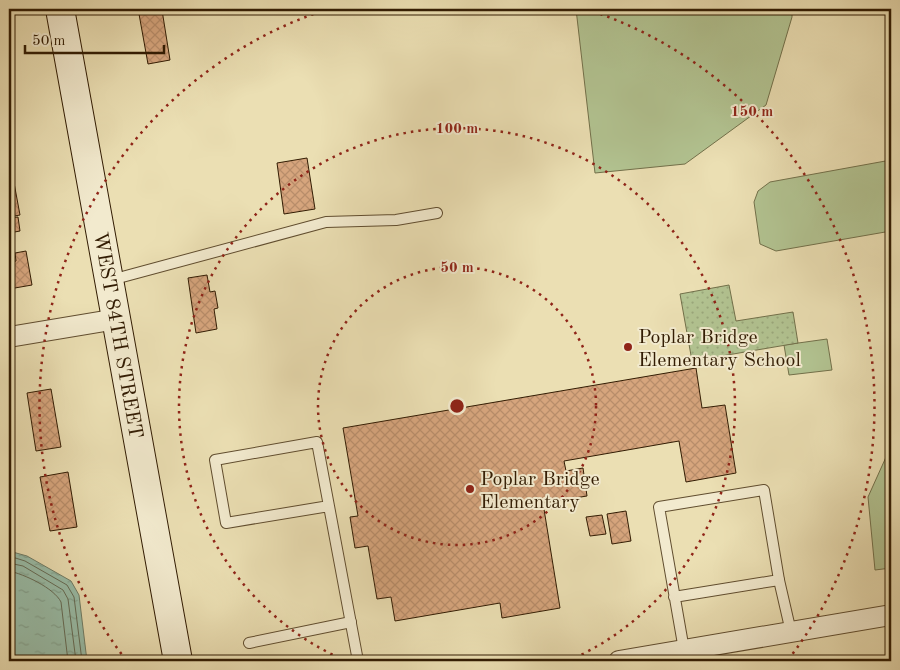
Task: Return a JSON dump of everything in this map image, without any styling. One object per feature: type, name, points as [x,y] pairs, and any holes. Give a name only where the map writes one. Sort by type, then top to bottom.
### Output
[{"type":"street","name":"WEST 84TH STREET","points":[[60,9],[178,661]]},
{"type":"street","points":[[9,336],[116,319]]},
{"type":"street","points":[[619,661],[891,615]]},
{"type":"lane","points":[[110,281],[326,222],[396,220],[437,213]]},
{"type":"lane","points":[[329,506],[226,523],[215,460],[317,442],[351,622],[358,661]]},
{"type":"lane","points":[[684,650],[659,507],[687,502],[764,490],[790,632]]},
{"type":"lane","points":[[674,597],[779,580]]},
{"type":"lane","points":[[249,643],[351,622]]},
{"type":"shaded area","points":[[576,9],[792,9],[792,17],[766,105],[685,164],[595,173]]},
{"type":"shaded area","points":[[891,160],[891,231],[776,251],[760,244],[754,202],[758,191],[770,182]]},
{"type":"shaded area","points":[[729,285],[736,321],[793,312],[798,343],[692,361],[680,294]]},
{"type":"shaded area","points":[[827,339],[832,370],[789,375],[784,345]]},
{"type":"shaded area","points":[[891,446],[891,568],[875,570],[868,497]]},
{"type":"water","points":[[9,551],[27,556],[71,581],[79,595],[87,661],[9,661]]},
{"type":"building","points":[[162,10],[170,60],[148,64],[139,14]]},
{"type":"building","points":[[307,158],[315,209],[284,214],[277,163]]},
{"type":"building","points":[[12,172],[20,215],[9,217],[9,173]]},
{"type":"building","points":[[18,217],[20,231],[9,233],[9,218]]},
{"type":"building","points":[[26,251],[32,285],[9,289],[9,263],[16,261],[15,253]]},
{"type":"building","points":[[207,275],[210,292],[215,291],[218,308],[214,309],[217,329],[196,333],[188,278]]},
{"type":"building","name":"Poplar Bridge Elementary","points":[[696,368],[702,408],[725,405],[736,473],[686,482],[679,441],[564,461],[566,471],[583,468],[587,496],[543,503],[560,608],[502,618],[500,603],[395,621],[391,597],[377,599],[368,546],[355,548],[350,517],[358,516],[343,428]]},
{"type":"building","points":[[51,389],[61,447],[36,451],[27,393]]},
{"type":"building","points":[[68,472],[77,527],[50,531],[40,477]]},
{"type":"building","points":[[626,511],[631,541],[612,544],[607,514]]},
{"type":"building","points":[[602,515],[606,534],[590,536],[586,517]]},
{"type":"place","name":"Poplar Bridge Elementary School","points":[[628,347]]},
{"type":"place","name":"Poplar Bridge Elementary","points":[[470,489]]}]
